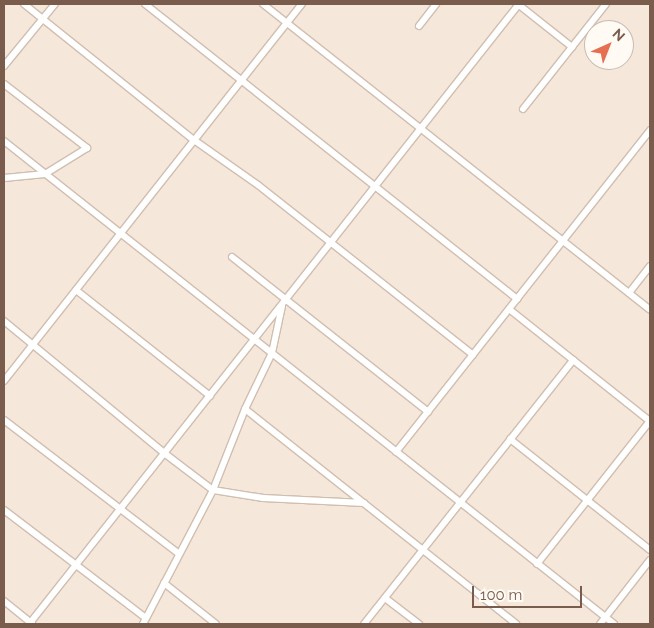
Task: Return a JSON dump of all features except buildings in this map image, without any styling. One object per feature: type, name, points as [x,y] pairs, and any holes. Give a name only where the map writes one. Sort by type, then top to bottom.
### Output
[{"type":"street","points":[[24,4],[194,140],[258,185],[473,355]]},
{"type":"street","points":[[4,66],[55,4]]},
{"type":"street","points":[[145,4],[517,299]]},
{"type":"street","points":[[264,4],[650,310]]},
{"type":"street","points":[[4,381],[302,4]]},
{"type":"street","points":[[419,26],[436,4]]},
{"type":"street","points":[[4,602],[31,623],[519,4],[572,47]]},
{"type":"street","points":[[523,108],[606,4]]},
{"type":"street","points":[[4,84],[87,148],[45,174],[4,178]]},
{"type":"street","points":[[396,452],[650,130]]},
{"type":"street","points":[[4,141],[614,624]]},
{"type":"street","points":[[232,257],[284,301],[428,412]]},
{"type":"street","points":[[629,293],[650,266]]},
{"type":"street","points":[[76,290],[210,396]]},
{"type":"street","points":[[4,510],[76,565],[144,621],[213,490],[245,409],[272,353],[284,301]]},
{"type":"street","points":[[509,309],[650,421],[537,564]]},
{"type":"street","points":[[4,321],[164,453],[213,490],[263,498],[364,503]]},
{"type":"street","points":[[364,624],[573,360]]},
{"type":"street","points":[[245,409],[516,624]]},
{"type":"street","points":[[4,420],[179,554]]},
{"type":"street","points":[[510,439],[650,550]]},
{"type":"street","points":[[600,624],[650,560]]},
{"type":"street","points":[[164,583],[216,624]]},
{"type":"street","points":[[385,598],[419,624]]},
{"type":"shaded area","points":[[4,4],[650,4],[650,624],[4,624]]}]
